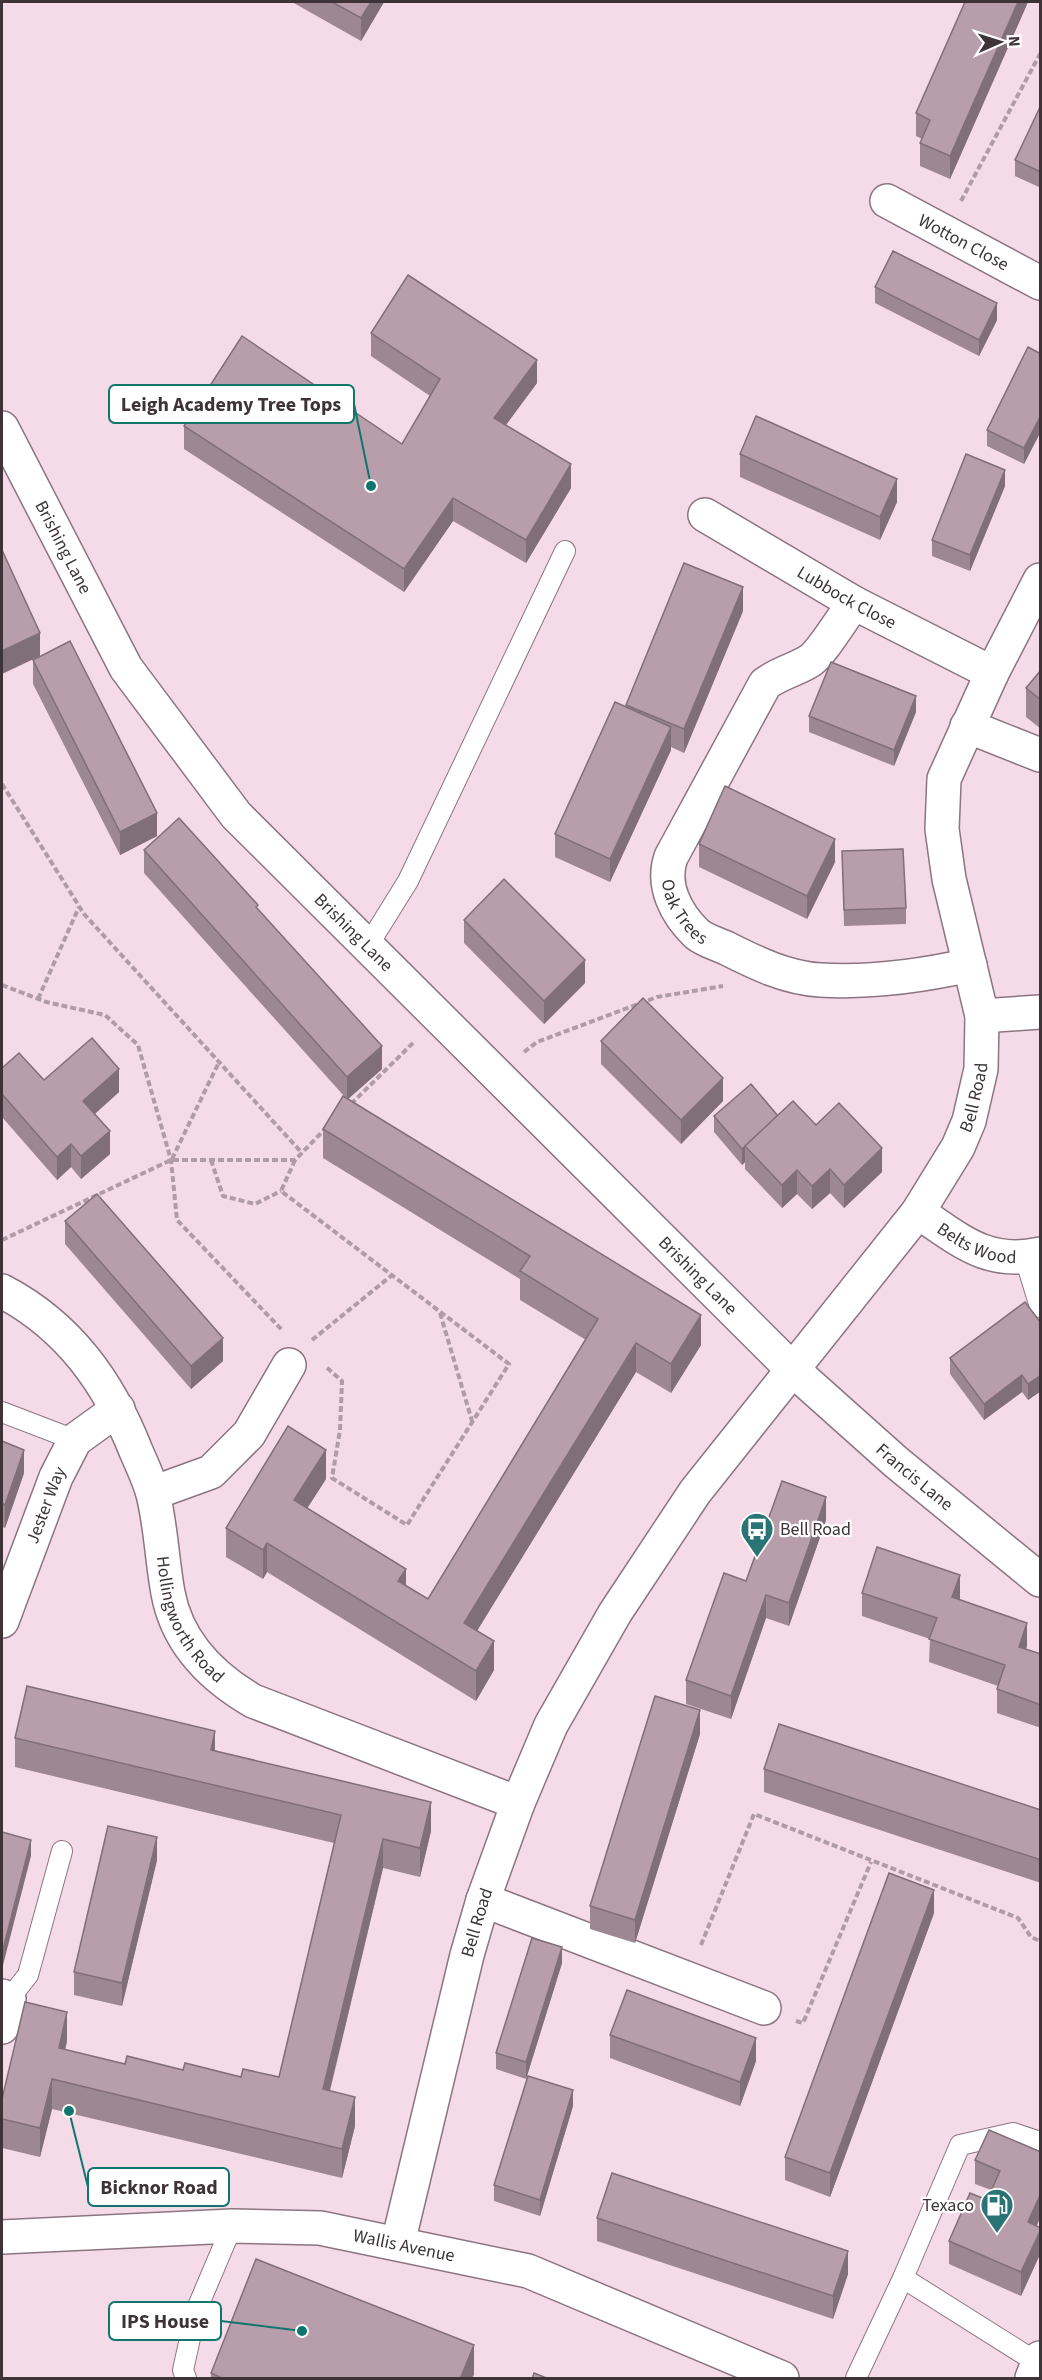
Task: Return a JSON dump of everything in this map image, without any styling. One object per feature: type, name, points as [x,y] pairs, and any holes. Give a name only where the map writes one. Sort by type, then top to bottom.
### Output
[{"type":"street","name":"Wotton Close","points":[[887,201],[1041,283]]},
{"type":"street","name":"Brishing Lane","points":[[2,428],[126,668],[236,815],[792,1370]]},
{"type":"street","name":"Lubbock Close","points":[[705,515],[854,603],[992,673]]},
{"type":"street","name":"Bell Road","points":[[398,2243],[466,1955],[518,1803],[551,1725],[615,1613],[695,1492],[918,1212],[958,1147],[969,1121],[981,1069],[982,1016],[948,879],[942,829],[944,779],[992,673],[1041,580]]},
{"type":"street","name":"Oak Trees","points":[[854,603],[813,658],[798,668],[778,674],[765,684],[671,857],[666,871],[674,907],[698,935],[767,968],[818,980],[865,981],[935,973],[970,965]]},
{"type":"street","points":[[967,726],[1041,755]]},
{"type":"street","points":[[982,1016],[1041,1012]]},
{"type":"street","name":"Belts Wood","points":[[918,1212],[972,1249],[1015,1260],[1033,1256]]},
{"type":"street","name":"Hollingworth Road","points":[[2,1291],[40,1315],[63,1334],[91,1366],[118,1409],[153,1493],[168,1596],[177,1623],[191,1648],[215,1675],[253,1701],[518,1803]]},
{"type":"street","points":[[153,1493],[211,1472],[249,1434],[295,1357]]},
{"type":"street","name":"Francis Lane","points":[[792,1370],[896,1462],[1041,1580]]},
{"type":"street","name":"Jester Way","points":[[2,1621],[56,1477],[75,1440],[118,1409]]},
{"type":"street","points":[[483,1900],[764,2008]]},
{"type":"street","name":"Wallis Avenue","points":[[2,2237],[232,2226],[320,2228],[528,2271],[782,2379]]},
{"type":"lane","points":[[367,948],[408,881],[565,551]]},
{"type":"lane","points":[[1033,1256],[1041,1307]]},
{"type":"lane","points":[[2,1412],[75,1440]]},
{"type":"lane","points":[[4,2007],[28,1975],[62,1851]]},
{"type":"lane","points":[[856,2379],[903,2278],[960,2145],[1013,2133],[1041,2142]]},
{"type":"lane","points":[[186,2379],[183,2370],[196,2311],[232,2226]]},
{"type":"lane","points":[[903,2278],[1037,2367]]},
{"type":"path","points":[[944,232],[1041,54]]},
{"type":"path","points":[[2,784],[79,906],[302,1153]]},
{"type":"path","points":[[38,999],[79,906]]},
{"type":"path","points":[[494,1074],[537,1042],[657,997],[755,981],[767,968]]},
{"type":"path","points":[[2,985],[38,999],[105,1014],[138,1045],[171,1160],[177,1220],[295,1357]]},
{"type":"path","points":[[344,1111],[439,1019]]},
{"type":"path","points":[[171,1160],[219,1062]]},
{"type":"path","points":[[211,1160],[223,1196],[255,1204],[281,1191],[295,1160],[327,1128]]},
{"type":"path","points":[[2,1240],[171,1160],[295,1160]]},
{"type":"path","points":[[281,1191],[509,1364],[407,1525],[332,1478],[340,1430],[342,1381],[311,1352],[295,1357]]},
{"type":"path","points":[[295,1357],[391,1276]]},
{"type":"path","points":[[440,1312],[473,1422]]},
{"type":"path","points":[[687,1979],[754,1814],[1018,1918],[1031,1936],[1041,1941]]},
{"type":"path","points":[[764,2008],[802,2023],[871,1862]]},
{"type":"building","points":[[332,2],[371,2],[361,18]]},
{"type":"building","points":[[965,2],[1018,2],[950,156],[920,143],[930,120],[916,113]]},
{"type":"building","points":[[1041,105],[1041,172],[1015,160]]},
{"type":"building","points":[[893,251],[997,303],[979,340],[875,287]]},
{"type":"building","points":[[408,275],[537,360],[494,418],[571,464],[526,540],[453,498],[404,569],[184,426],[242,336],[402,444],[440,379],[371,333]]},
{"type":"building","points":[[1028,347],[1041,354],[1041,415],[1024,448],[987,430]]},
{"type":"building","points":[[756,416],[897,479],[880,517],[740,454]]},
{"type":"building","points":[[966,454],[1005,470],[970,555],[932,540]]},
{"type":"building","points":[[2,550],[40,633],[2,651]]},
{"type":"building","points":[[684,563],[743,587],[684,729],[626,705]]},
{"type":"building","points":[[70,641],[157,813],[120,832],[33,660]]},
{"type":"building","points":[[831,662],[916,696],[894,750],[809,716]]},
{"type":"building","points":[[1041,670],[1041,700],[1026,688]]},
{"type":"building","points":[[615,702],[671,727],[610,859],[555,834]]},
{"type":"building","points":[[725,786],[835,839],[807,896],[699,844]]},
{"type":"building","points":[[179,818],[382,1046],[347,1077],[144,850]]},
{"type":"building","points":[[903,849],[906,908],[844,910],[842,851]]},
{"type":"building","points":[[504,879],[585,960],[544,1001],[464,920]]},
{"type":"building","points":[[643,998],[723,1078],[681,1120],[601,1041]]},
{"type":"building","points":[[92,1038],[119,1069],[83,1101],[110,1131],[81,1156],[71,1144],[57,1157],[2,1094],[2,1068],[19,1053],[44,1080]]},
{"type":"building","points":[[751,1084],[778,1116],[742,1149],[714,1116]]},
{"type":"building","points":[[343,1096],[701,1315],[671,1364],[636,1343],[464,1623],[494,1641],[476,1671],[267,1543],[263,1550],[226,1528],[288,1426],[326,1450],[294,1500],[406,1569],[398,1581],[428,1599],[598,1319],[520,1271],[530,1256],[323,1129]]},
{"type":"building","points":[[793,1101],[816,1125],[839,1103],[882,1148],[844,1185],[830,1169],[812,1186],[797,1170],[782,1185],[745,1146]]},
{"type":"building","points":[[97,1194],[223,1338],[191,1366],[65,1221]]},
{"type":"building","points":[[1025,1302],[1041,1323],[1041,1375],[1028,1384],[1022,1375],[984,1404],[950,1358]]},
{"type":"building","points":[[2,1441],[24,1450],[5,1505],[2,1503]]},
{"type":"building","points":[[782,1481],[826,1497],[789,1603],[766,1595],[731,1696],[686,1680],[724,1573],[746,1581]]},
{"type":"building","points":[[877,1547],[960,1575],[952,1597],[1027,1623],[1019,1647],[1041,1654],[1041,1705],[997,1689],[1005,1665],[929,1639],[937,1618],[862,1593]]},
{"type":"building","points":[[27,1686],[215,1731],[211,1750],[431,1802],[420,1848],[383,1839],[323,2089],[355,2097],[342,2149],[52,2079],[40,2128],[2,2119],[2,2099],[25,2002],[67,2012],[59,2048],[125,2064],[127,2056],[183,2070],[185,2063],[241,2077],[243,2069],[279,2077],[341,1815],[15,1738]]},
{"type":"building","points":[[655,1696],[700,1710],[635,1920],[590,1906]]},
{"type":"building","points":[[779,1724],[1041,1810],[1041,1860],[764,1769]]},
{"type":"building","points":[[108,1826],[157,1837],[122,1983],[74,1972]]},
{"type":"building","points":[[2,1832],[31,1840],[2,1953]]},
{"type":"building","points":[[889,1873],[934,1890],[830,2173],[785,2157]]},
{"type":"building","points":[[532,1938],[562,1947],[526,2062],[496,2053]]},
{"type":"building","points":[[627,1990],[756,2038],[740,2082],[610,2035]]},
{"type":"building","points":[[528,2076],[573,2090],[540,2200],[494,2185]]},
{"type":"building","name":"Texaco","points":[[989,2130],[1041,2152],[1041,2193],[1028,2222],[1041,2229],[1021,2272],[949,2241],[970,2193],[987,2200],[1000,2171],[975,2160]]},
{"type":"building","points":[[612,2173],[848,2251],[833,2296],[597,2218]]},
{"type":"building","points":[[256,2259],[474,2345],[460,2379],[224,2379],[211,2373]]},
{"type":"building","points":[[534,2373],[549,2379],[532,2379]]},
{"type":"place","name":"Leigh Academy Tree Tops","points":[[371,486]]},
{"type":"place","name":"Bell Road","points":[[757,1558]]},
{"type":"place","name":"Bicknor Road","points":[[69,2111]]},
{"type":"place","name":"Texaco","points":[[997,2234]]},
{"type":"place","name":"IPS House","points":[[302,2331]]}]
